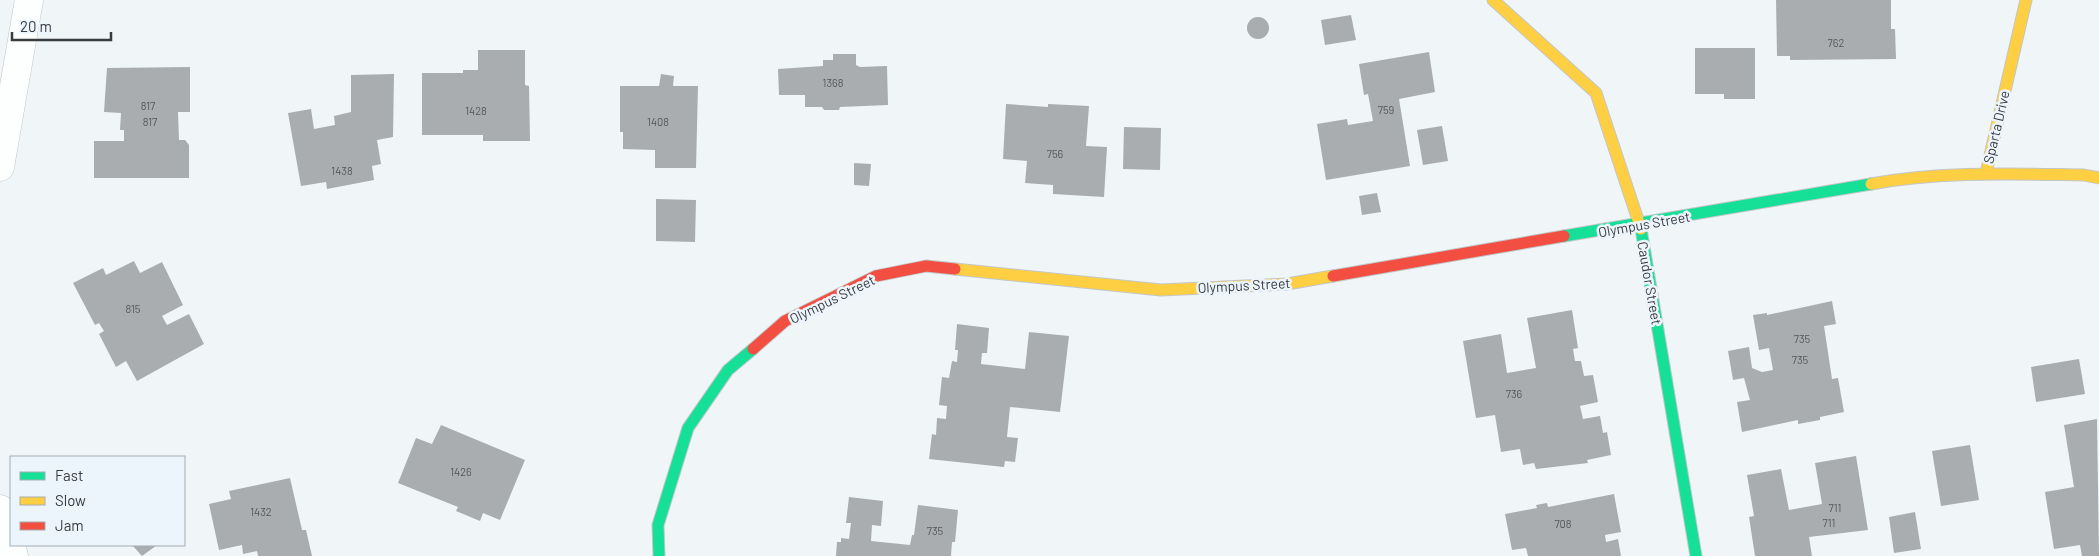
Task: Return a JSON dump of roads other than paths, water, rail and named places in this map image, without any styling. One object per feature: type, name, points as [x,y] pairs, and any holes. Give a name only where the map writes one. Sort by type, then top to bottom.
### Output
[{"type":"street","points":[[0,167],[29,0]]},
{"type":"street","name":"Caudor Street","points":[[1493,0],[1596,93],[1640,225],[1696,556]]},
{"type":"street","name":"Sparta Drive","points":[[2026,0],[1986,173],[2084,175],[2099,178]]},
{"type":"street","name":"Olympus Street","points":[[659,556],[658,525],[688,428],[728,370],[785,321],[834,295],[876,276],[926,266],[1161,290],[1287,284],[1640,225],[1897,179],[1986,173]]},
{"type":"street","points":[[0,509],[10,543]]}]
